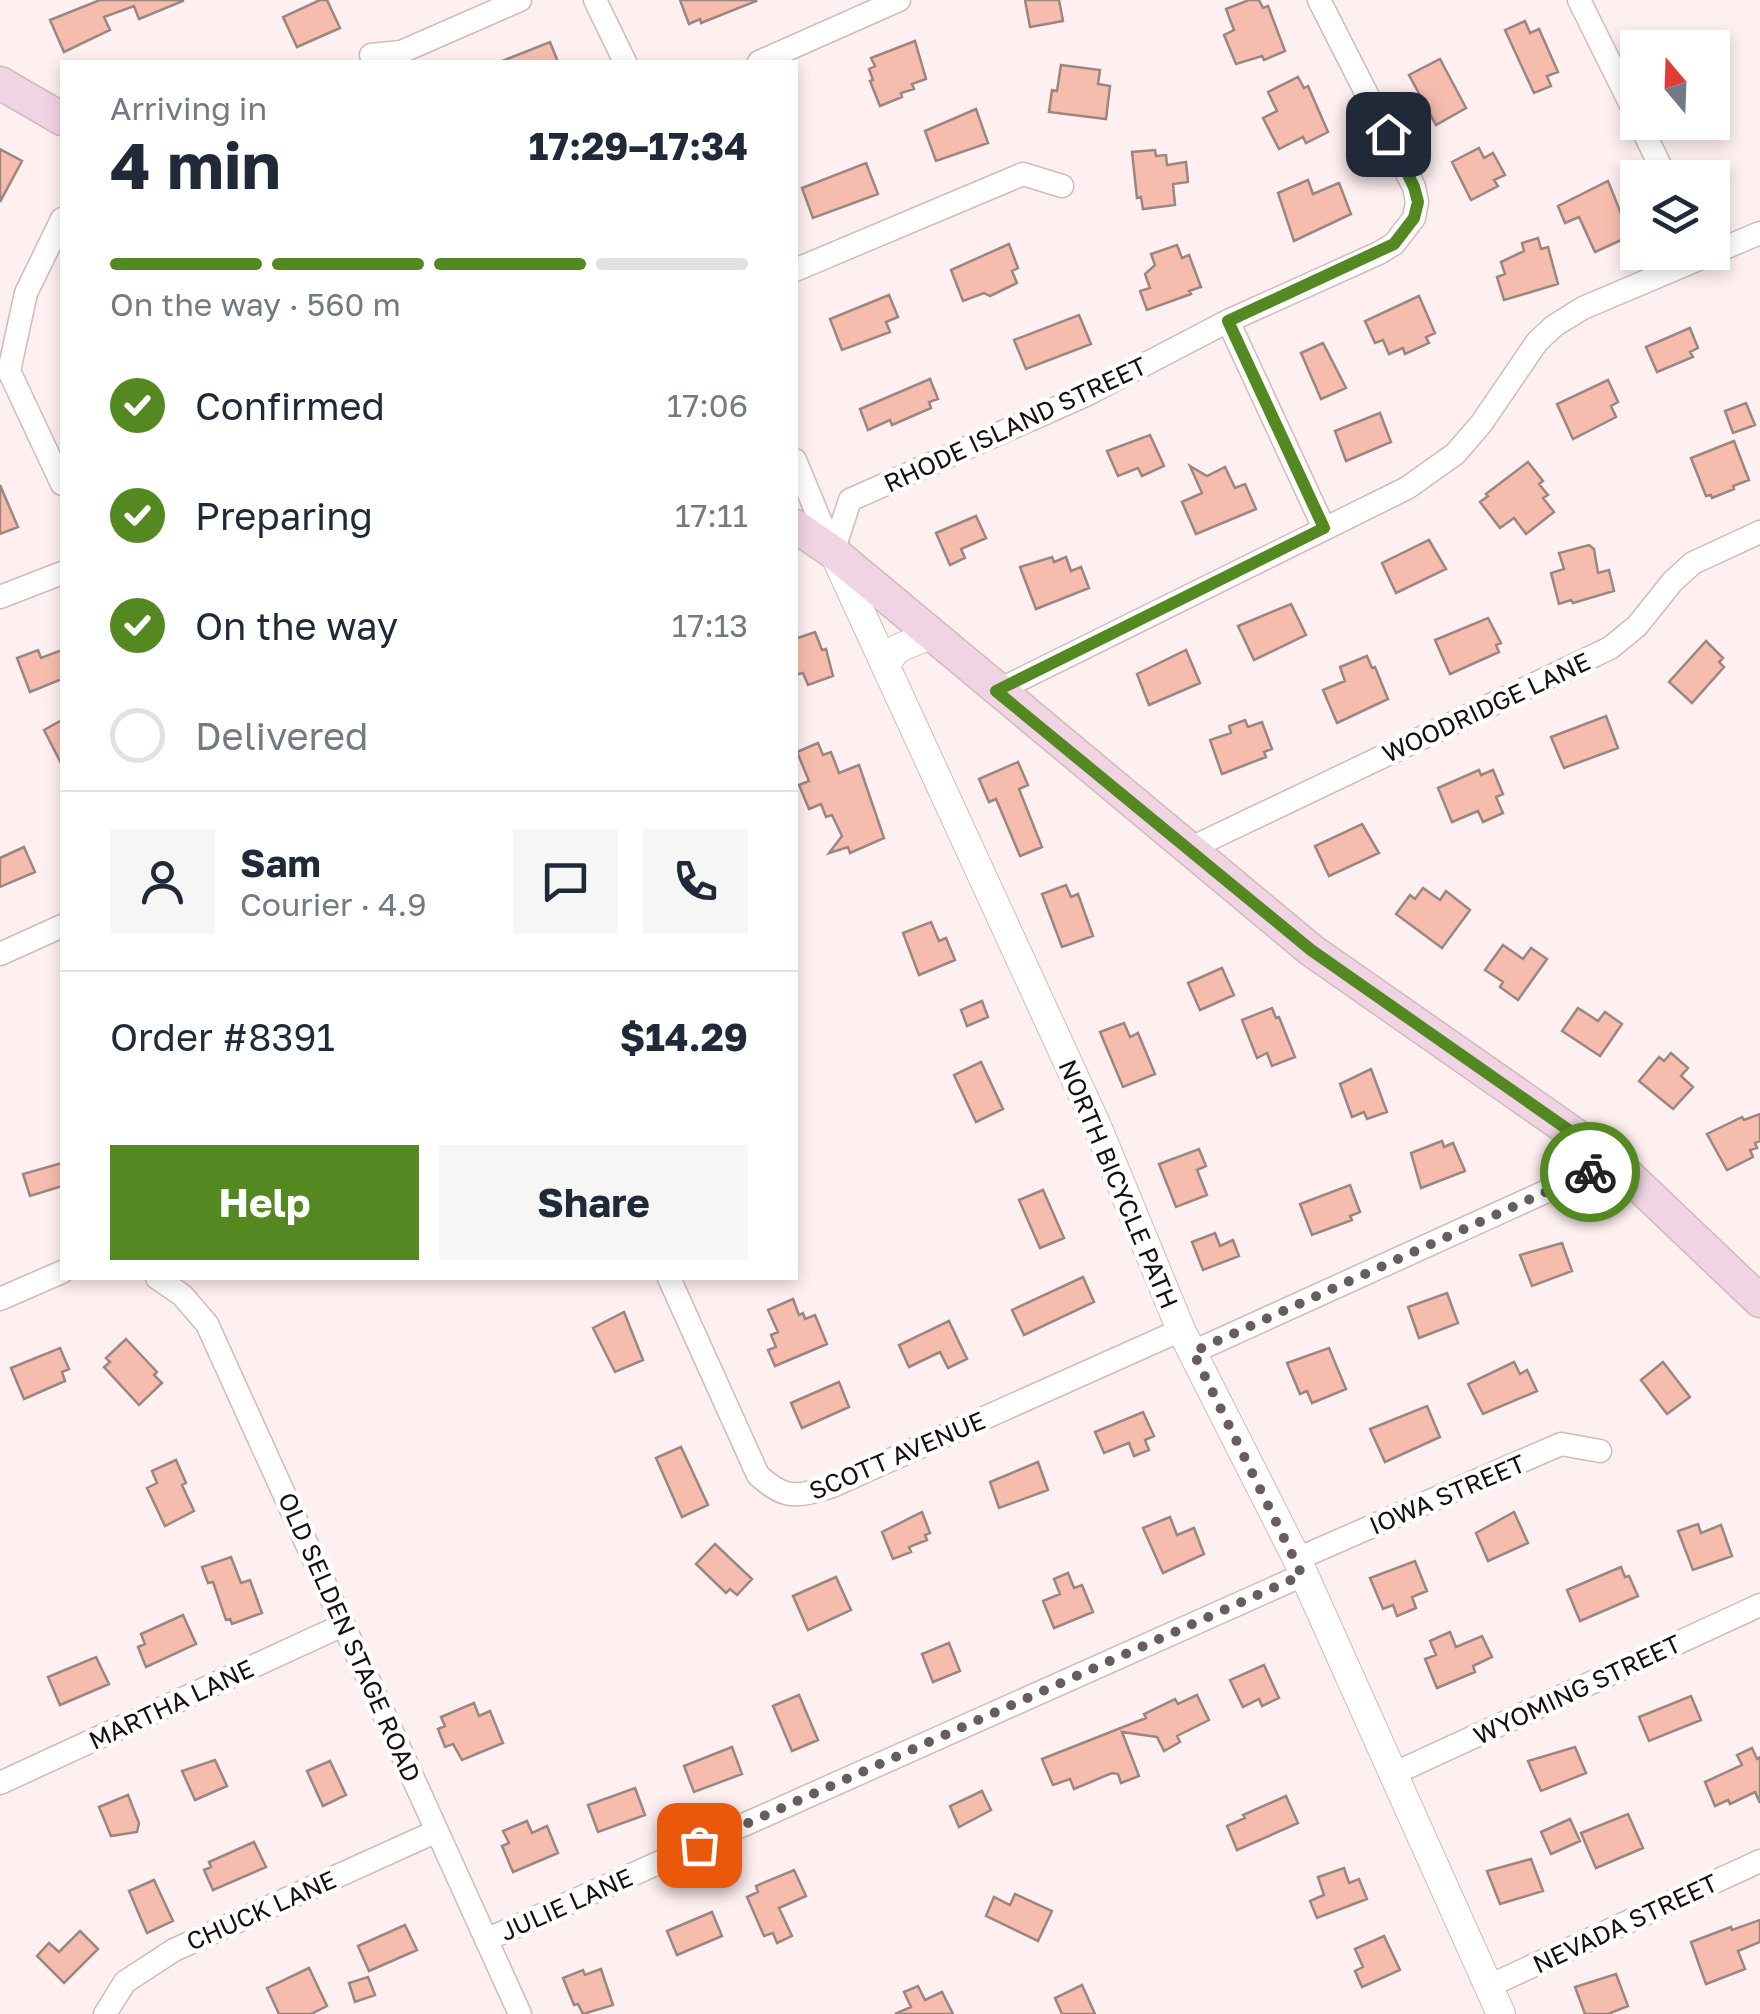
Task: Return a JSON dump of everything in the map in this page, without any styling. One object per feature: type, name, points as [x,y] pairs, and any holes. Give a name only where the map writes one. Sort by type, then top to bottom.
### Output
[{"type":"main road","points":[[0,83],[60,118]]},
{"type":"main road","points":[[798,528],[833,552],[1311,950],[1613,1161],[1760,1301]]},
{"type":"street","points":[[371,55],[401,52],[520,0]]},
{"type":"street","points":[[596,0],[623,60]]},
{"type":"street","points":[[764,60],[899,0]]},
{"type":"street","name":"RHODE ISLAND STREET","points":[[833,552],[850,500],[1088,394],[1228,321],[1394,244],[1414,218],[1418,202],[1414,187],[1319,0]]},
{"type":"street","points":[[1579,0],[1620,84]]},
{"type":"street","points":[[798,269],[1023,174],[1062,186]]},
{"type":"street","points":[[60,224],[26,293],[9,370],[60,480]]},
{"type":"street","points":[[1730,245],[1760,233]]},
{"type":"street","points":[[996,691],[1407,488],[1454,454],[1482,424],[1538,342],[1554,326],[1583,308],[1670,270]]},
{"type":"street","points":[[1228,321],[1324,528]]},
{"type":"street","name":"NORTH BICYCLE PATH","points":[[798,467],[833,552],[1097,1126],[1187,1341],[1300,1567],[1501,2014]]},
{"type":"street","name":"WOODRIDGE LANE","points":[[1187,850],[1610,648],[1637,626],[1673,581],[1694,563],[1760,532]]},
{"type":"street","points":[[0,598],[60,574]]},
{"type":"street","points":[[886,663],[897,649],[930,635]]},
{"type":"street","points":[[0,954],[60,927]]},
{"type":"street","points":[[1187,1341],[1613,1161]]},
{"type":"street","points":[[0,1299],[60,1273]]},
{"type":"street","name":"OLD SELDEN STAGE ROAD","points":[[159,1280],[182,1295],[207,1324],[520,2014]]},
{"type":"street","name":"SCOTT AVENUE","points":[[670,1280],[758,1475],[776,1492],[800,1496],[830,1488],[1187,1341]]},
{"type":"street","name":"IOWA STREET","points":[[1300,1567],[1561,1444],[1600,1451]]},
{"type":"street","name":"JULIE LANE","points":[[486,1940],[1300,1567]]},
{"type":"street","name":"WYOMING STREET","points":[[1393,1774],[1760,1604]]},
{"type":"street","name":"MARTHA LANE","points":[[0,1783],[343,1625]]},
{"type":"street","name":"CHUCK LANE","points":[[105,2014],[125,1982],[174,1950],[437,1831]]},
{"type":"street","name":"NEVADA STREET","points":[[1489,1986],[1760,1860]]},
{"type":"building","points":[[100,0],[183,1],[139,19],[134,6],[104,17],[110,30],[64,52],[50,20]]},
{"type":"building","points":[[327,0],[340,28],[297,47],[283,17]]},
{"type":"building","points":[[680,0],[755,0],[756,1],[689,24]]},
{"type":"building","points":[[1025,0],[1059,0],[1063,21],[1030,27]]},
{"type":"building","points":[[1259,0],[1263,8],[1268,6],[1285,51],[1264,60],[1262,56],[1236,64],[1224,35],[1234,30],[1226,9]]},
{"type":"building","points":[[1525,21],[1530,33],[1539,29],[1558,72],[1547,76],[1551,86],[1534,93],[1505,30]]},
{"type":"building","points":[[915,41],[926,79],[912,84],[914,89],[901,93],[902,97],[880,106],[870,81],[873,80],[869,69],[875,66],[871,58]]},
{"type":"building","points":[[550,42],[557,60],[505,60]]},
{"type":"building","points":[[1440,59],[1466,108],[1436,125],[1409,75]]},
{"type":"building","points":[[1061,65],[1100,70],[1098,84],[1110,86],[1106,119],[1049,112]]},
{"type":"building","points":[[1298,77],[1304,88],[1308,86],[1328,132],[1306,143],[1303,137],[1279,149],[1263,118],[1277,111],[1268,92]]},
{"type":"building","points":[[976,109],[988,143],[936,161],[925,131]]},
{"type":"building","points":[[1479,148],[1484,158],[1493,153],[1505,175],[1494,180],[1498,186],[1471,200],[1452,162]]},
{"type":"building","points":[[0,149],[22,161],[0,202]]},
{"type":"building","points":[[1155,150],[1156,156],[1166,155],[1167,165],[1186,162],[1188,182],[1173,184],[1175,205],[1143,209],[1141,197],[1137,198],[1132,152]]},
{"type":"building","points":[[866,163],[878,194],[813,218],[802,188]]},
{"type":"building","points":[[1308,180],[1313,194],[1339,183],[1351,214],[1294,241],[1278,193]]},
{"type":"building","points":[[1608,181],[1620,211],[1620,241],[1595,252],[1579,217],[1565,223],[1558,206]]},
{"type":"building","points":[[1538,238],[1541,249],[1548,247],[1558,284],[1504,300],[1497,277],[1505,274],[1501,262],[1524,251],[1522,243]]},
{"type":"building","points":[[1009,244],[1018,268],[1012,271],[1017,283],[990,296],[984,293],[963,301],[951,270]]},
{"type":"building","points":[[1177,245],[1182,258],[1189,255],[1201,287],[1147,310],[1140,291],[1150,288],[1145,274],[1155,265],[1151,254]]},
{"type":"building","points":[[889,295],[898,317],[886,322],[890,332],[842,350],[830,319]]},
{"type":"building","points":[[1419,296],[1435,333],[1426,337],[1429,343],[1405,354],[1403,348],[1389,354],[1383,340],[1375,343],[1365,321]]},
{"type":"building","points":[[1079,315],[1091,344],[1026,369],[1014,340]]},
{"type":"building","points":[[1690,328],[1698,348],[1690,352],[1693,357],[1657,372],[1646,347]]},
{"type":"building","points":[[1323,343],[1346,388],[1321,399],[1301,353]]},
{"type":"building","points":[[930,379],[938,399],[929,402],[931,408],[892,425],[890,420],[868,430],[860,409]]},
{"type":"building","points":[[1608,380],[1618,402],[1611,406],[1616,417],[1573,439],[1557,404]]},
{"type":"building","points":[[1746,403],[1755,425],[1733,433],[1725,411]]},
{"type":"building","points":[[1380,413],[1391,442],[1346,461],[1335,431]]},
{"type":"building","points":[[1150,435],[1164,466],[1142,476],[1138,468],[1118,476],[1107,451]]},
{"type":"building","points":[[1734,441],[1749,480],[1712,498],[1706,496],[1691,458]]},
{"type":"building","points":[[1528,462],[1543,481],[1539,484],[1548,495],[1543,498],[1554,512],[1526,534],[1514,518],[1500,528],[1480,502]]},
{"type":"building","points":[[1190,466],[1207,476],[1225,467],[1235,488],[1245,484],[1256,509],[1196,534],[1182,502],[1202,493]]},
{"type":"building","points":[[0,485],[18,527],[0,534]]},
{"type":"building","points":[[976,516],[986,538],[961,549],[965,558],[950,565],[936,533]]},
{"type":"building","points":[[1429,540],[1446,569],[1396,593],[1382,563]]},
{"type":"building","points":[[1589,545],[1594,549],[1598,573],[1609,570],[1614,591],[1559,604],[1551,573],[1564,569],[1559,553]]},
{"type":"building","points":[[1052,557],[1054,562],[1066,557],[1071,571],[1081,567],[1089,588],[1036,609],[1020,567]]},
{"type":"building","points":[[1291,604],[1306,635],[1254,660],[1238,626]]},
{"type":"building","points":[[1488,618],[1501,643],[1496,645],[1499,652],[1450,674],[1435,640]]},
{"type":"building","points":[[815,632],[822,650],[826,649],[833,676],[808,685],[803,673],[798,674],[798,638]]},
{"type":"building","points":[[1706,641],[1723,658],[1719,662],[1724,667],[1692,703],[1669,682]]},
{"type":"building","points":[[38,650],[41,658],[60,651],[60,680],[30,692],[17,658]]},
{"type":"building","points":[[1186,650],[1200,683],[1149,705],[1137,674]]},
{"type":"building","points":[[1367,656],[1388,699],[1337,723],[1323,690],[1345,681],[1340,667]]},
{"type":"building","points":[[1606,716],[1618,748],[1564,768],[1551,737]]},
{"type":"building","points":[[1245,720],[1248,727],[1262,722],[1272,749],[1264,752],[1266,757],[1222,774],[1210,740],[1231,733],[1229,726]]},
{"type":"building","points":[[60,721],[60,761],[44,730]]},
{"type":"building","points":[[818,743],[823,755],[831,752],[839,773],[859,765],[884,838],[850,853],[848,847],[829,853],[842,836],[832,815],[826,817],[821,804],[809,809],[799,785],[809,781],[798,752]]},
{"type":"building","points":[[1018,762],[1028,785],[1019,789],[1042,847],[1020,856],[996,799],[989,802],[979,779]]},
{"type":"building","points":[[1479,770],[1481,775],[1493,770],[1503,794],[1496,797],[1503,813],[1483,822],[1478,811],[1452,822],[1438,788]]},
{"type":"building","points":[[1362,824],[1379,853],[1329,876],[1315,846]]},
{"type":"building","points":[[24,847],[35,872],[0,887],[0,858]]},
{"type":"building","points":[[1066,885],[1071,897],[1078,894],[1093,936],[1062,947],[1042,894]]},
{"type":"building","points":[[1423,888],[1440,900],[1446,891],[1470,910],[1442,948],[1396,914],[1410,895],[1415,899]]},
{"type":"building","points":[[931,922],[939,941],[946,938],[955,960],[919,975],[903,933]]},
{"type":"building","points":[[1503,945],[1523,959],[1531,948],[1547,959],[1518,1000],[1500,987],[1503,982],[1485,970]]},
{"type":"building","points":[[1222,968],[1234,995],[1200,1010],[1188,983]]},
{"type":"building","points":[[982,1001],[988,1017],[967,1026],[961,1010]]},
{"type":"building","points":[[1272,1008],[1295,1057],[1272,1066],[1267,1053],[1257,1058],[1242,1020]]},
{"type":"building","points":[[1578,1008],[1598,1021],[1605,1012],[1622,1024],[1600,1056],[1562,1031]]},
{"type":"building","points":[[1124,1023],[1130,1037],[1138,1033],[1155,1074],[1123,1087],[1100,1032]]},
{"type":"building","points":[[1671,1053],[1688,1068],[1681,1076],[1693,1087],[1673,1109],[1639,1081],[1659,1057],[1664,1061]]},
{"type":"building","points":[[981,1062],[1003,1109],[976,1122],[954,1075]]},
{"type":"building","points":[[1371,1069],[1387,1112],[1367,1119],[1364,1112],[1352,1117],[1340,1084]]},
{"type":"building","points":[[1760,1114],[1760,1141],[1755,1143],[1757,1148],[1750,1150],[1753,1157],[1727,1170],[1707,1134],[1742,1117],[1744,1120]]},
{"type":"building","points":[[1442,1141],[1444,1147],[1453,1143],[1465,1171],[1421,1188],[1411,1153]]},
{"type":"building","points":[[1199,1149],[1206,1166],[1197,1170],[1207,1195],[1176,1207],[1159,1164]]},
{"type":"building","points":[[60,1164],[60,1187],[30,1196],[23,1174]]},
{"type":"building","points":[[1350,1185],[1360,1212],[1350,1216],[1352,1220],[1312,1235],[1300,1204]]},
{"type":"building","points":[[1043,1190],[1064,1238],[1040,1248],[1019,1200]]},
{"type":"building","points":[[1215,1233],[1220,1246],[1233,1240],[1239,1256],[1203,1270],[1192,1242]]},
{"type":"building","points":[[1562,1243],[1572,1271],[1532,1286],[1520,1255]]},
{"type":"building","points":[[1083,1277],[1094,1302],[1024,1335],[1012,1310]]},
{"type":"building","points":[[1447,1293],[1458,1323],[1419,1338],[1408,1307]]},
{"type":"building","points":[[793,1299],[799,1315],[803,1313],[805,1319],[815,1315],[827,1344],[775,1366],[768,1350],[776,1347],[771,1335],[778,1332],[768,1310]]},
{"type":"building","points":[[624,1312],[643,1360],[615,1372],[593,1328]]},
{"type":"building","points":[[949,1321],[967,1359],[948,1368],[940,1352],[909,1367],[899,1345]]},
{"type":"building","points":[[126,1339],[157,1372],[154,1375],[162,1383],[139,1405],[104,1367],[110,1362],[106,1358]]},
{"type":"building","points":[[60,1348],[69,1369],[62,1372],[65,1381],[24,1399],[11,1368]]},
{"type":"building","points":[[1329,1348],[1346,1389],[1312,1403],[1307,1391],[1300,1394],[1287,1363]]},
{"type":"building","points":[[1514,1362],[1520,1374],[1527,1370],[1537,1391],[1483,1414],[1468,1384]]},
{"type":"building","points":[[1663,1362],[1690,1397],[1667,1414],[1641,1380]]},
{"type":"building","points":[[839,1382],[849,1407],[802,1428],[791,1403]]},
{"type":"building","points":[[1427,1406],[1440,1437],[1385,1462],[1370,1429]]},
{"type":"building","points":[[1143,1412],[1154,1436],[1145,1440],[1149,1450],[1134,1456],[1129,1443],[1104,1453],[1095,1432]]},
{"type":"building","points":[[681,1447],[708,1505],[682,1517],[656,1458]]},
{"type":"building","points":[[176,1460],[194,1511],[165,1526],[147,1488],[157,1483],[152,1471]]},
{"type":"building","points":[[1038,1462],[1048,1490],[999,1508],[990,1482]]},
{"type":"building","points":[[922,1512],[930,1533],[925,1535],[927,1540],[893,1559],[882,1532]]},
{"type":"building","points":[[1514,1512],[1528,1543],[1488,1561],[1476,1533]]},
{"type":"building","points":[[1170,1517],[1177,1535],[1194,1528],[1204,1554],[1163,1573],[1143,1528]]},
{"type":"building","points":[[1698,1524],[1701,1533],[1721,1525],[1732,1556],[1693,1570],[1678,1531]]},
{"type":"building","points":[[715,1544],[752,1579],[737,1595],[730,1589],[726,1593],[696,1564]]},
{"type":"building","points":[[231,1557],[241,1583],[250,1580],[262,1613],[232,1624],[230,1619],[226,1620],[213,1582],[208,1583],[202,1567]]},
{"type":"building","points":[[1415,1561],[1427,1591],[1412,1597],[1416,1608],[1397,1616],[1393,1605],[1383,1609],[1370,1578]]},
{"type":"building","points":[[1621,1567],[1638,1596],[1580,1621],[1567,1590]]},
{"type":"building","points":[[1068,1573],[1074,1588],[1082,1585],[1093,1612],[1054,1628],[1043,1601],[1060,1594],[1054,1579]]},
{"type":"building","points":[[836,1577],[851,1610],[808,1630],[793,1596]]},
{"type":"building","points":[[183,1615],[196,1644],[146,1667],[138,1647],[145,1644],[141,1634]]},
{"type":"building","points":[[1450,1632],[1456,1647],[1482,1636],[1492,1657],[1473,1666],[1475,1672],[1437,1688],[1425,1659],[1436,1655],[1430,1641]]},
{"type":"building","points":[[949,1643],[960,1671],[933,1682],[922,1654]]},
{"type":"building","points":[[96,1657],[109,1684],[60,1705],[48,1677]]},
{"type":"building","points":[[1264,1665],[1279,1698],[1262,1706],[1259,1699],[1243,1707],[1230,1680]]},
{"type":"building","points":[[799,1695],[818,1740],[792,1751],[773,1706]]},
{"type":"building","points":[[1197,1695],[1209,1720],[1177,1736],[1180,1742],[1164,1751],[1157,1737],[1122,1732],[1139,1776],[1121,1783],[1118,1774],[1112,1773],[1074,1789],[1070,1779],[1053,1785],[1042,1759],[1146,1718],[1144,1714],[1175,1699],[1178,1704]]},
{"type":"building","points":[[1691,1696],[1701,1720],[1649,1741],[1639,1717]]},
{"type":"building","points":[[474,1703],[479,1716],[490,1711],[503,1743],[462,1760],[453,1744],[445,1747],[438,1729],[445,1726],[441,1717]]},
{"type":"building","points":[[732,1747],[742,1774],[694,1792],[684,1766]]},
{"type":"building","points":[[1575,1747],[1586,1773],[1541,1791],[1528,1761]]},
{"type":"building","points":[[1752,1748],[1757,1759],[1760,1757],[1760,1803],[1755,1792],[1730,1804],[1728,1800],[1715,1806],[1705,1782],[1742,1765],[1737,1755]]},
{"type":"building","points":[[215,1760],[227,1786],[195,1800],[182,1771]]},
{"type":"building","points":[[330,1761],[346,1795],[323,1806],[307,1771]]},
{"type":"building","points":[[635,1788],[645,1815],[598,1832],[588,1805]]},
{"type":"building","points":[[982,1791],[991,1810],[959,1827],[950,1806]]},
{"type":"building","points":[[128,1795],[139,1823],[137,1832],[111,1836],[99,1807]]},
{"type":"building","points":[[1286,1796],[1298,1823],[1237,1850],[1227,1826]]},
{"type":"building","points":[[1628,1814],[1643,1848],[1596,1868],[1581,1833]]},
{"type":"building","points":[[1570,1819],[1580,1841],[1551,1854],[1541,1832]]},
{"type":"building","points":[[527,1821],[532,1833],[547,1826],[558,1853],[513,1872],[502,1846],[509,1843],[503,1831]]},
{"type":"building","points":[[254,1842],[266,1867],[213,1890],[204,1870],[211,1867],[209,1862]]},
{"type":"building","points":[[1531,1859],[1543,1891],[1500,1904],[1487,1871]]},
{"type":"building","points":[[1344,1868],[1349,1883],[1359,1879],[1367,1899],[1317,1918],[1310,1901],[1324,1895],[1318,1877]]},
{"type":"building","points":[[794,1870],[806,1896],[779,1908],[792,1936],[777,1943],[773,1933],[764,1936],[747,1897],[758,1892],[756,1886]]},
{"type":"building","points":[[154,1880],[173,1921],[147,1933],[129,1891]]},
{"type":"building","points":[[1015,1894],[1052,1911],[1038,1941],[986,1916],[994,1897],[1010,1905]]},
{"type":"building","points":[[712,1912],[722,1936],[677,1955],[667,1931]]},
{"type":"building","points":[[1760,1920],[1760,1942],[1738,1951],[1745,1969],[1706,1984],[1691,1942]]},
{"type":"building","points":[[405,1925],[417,1950],[369,1971],[358,1946]]},
{"type":"building","points":[[80,1931],[98,1949],[64,1983],[37,1956],[49,1943],[59,1952]]},
{"type":"building","points":[[1384,1936],[1400,1970],[1362,1987],[1355,1971],[1363,1967],[1355,1949]]},
{"type":"building","points":[[309,1968],[327,2006],[311,2014],[279,2014],[267,1988]]},
{"type":"building","points":[[601,1969],[613,2005],[583,2014],[578,2004],[574,2005],[563,1978],[583,1970],[585,1975]]},
{"type":"building","points":[[1616,1974],[1628,2006],[1608,2014],[1585,2014],[1575,1987]]},
{"type":"building","points":[[368,1977],[375,1995],[355,2002],[349,1983]]},
{"type":"building","points":[[1082,1985],[1095,2014],[1062,2014],[1055,1998]]},
{"type":"building","points":[[918,1986],[925,2000],[942,1992],[953,2014],[895,2014],[911,2007],[904,1992]]},
{"type":"way so far","points":[[699,1845],[1302,1575],[1193,1352],[1590,1172]]},
{"type":"route","points":[[1388,134],[1418,202],[1414,218],[1394,244],[1228,321],[1324,528],[996,691],[1311,950],[1613,1161],[1590,1172]]}]
